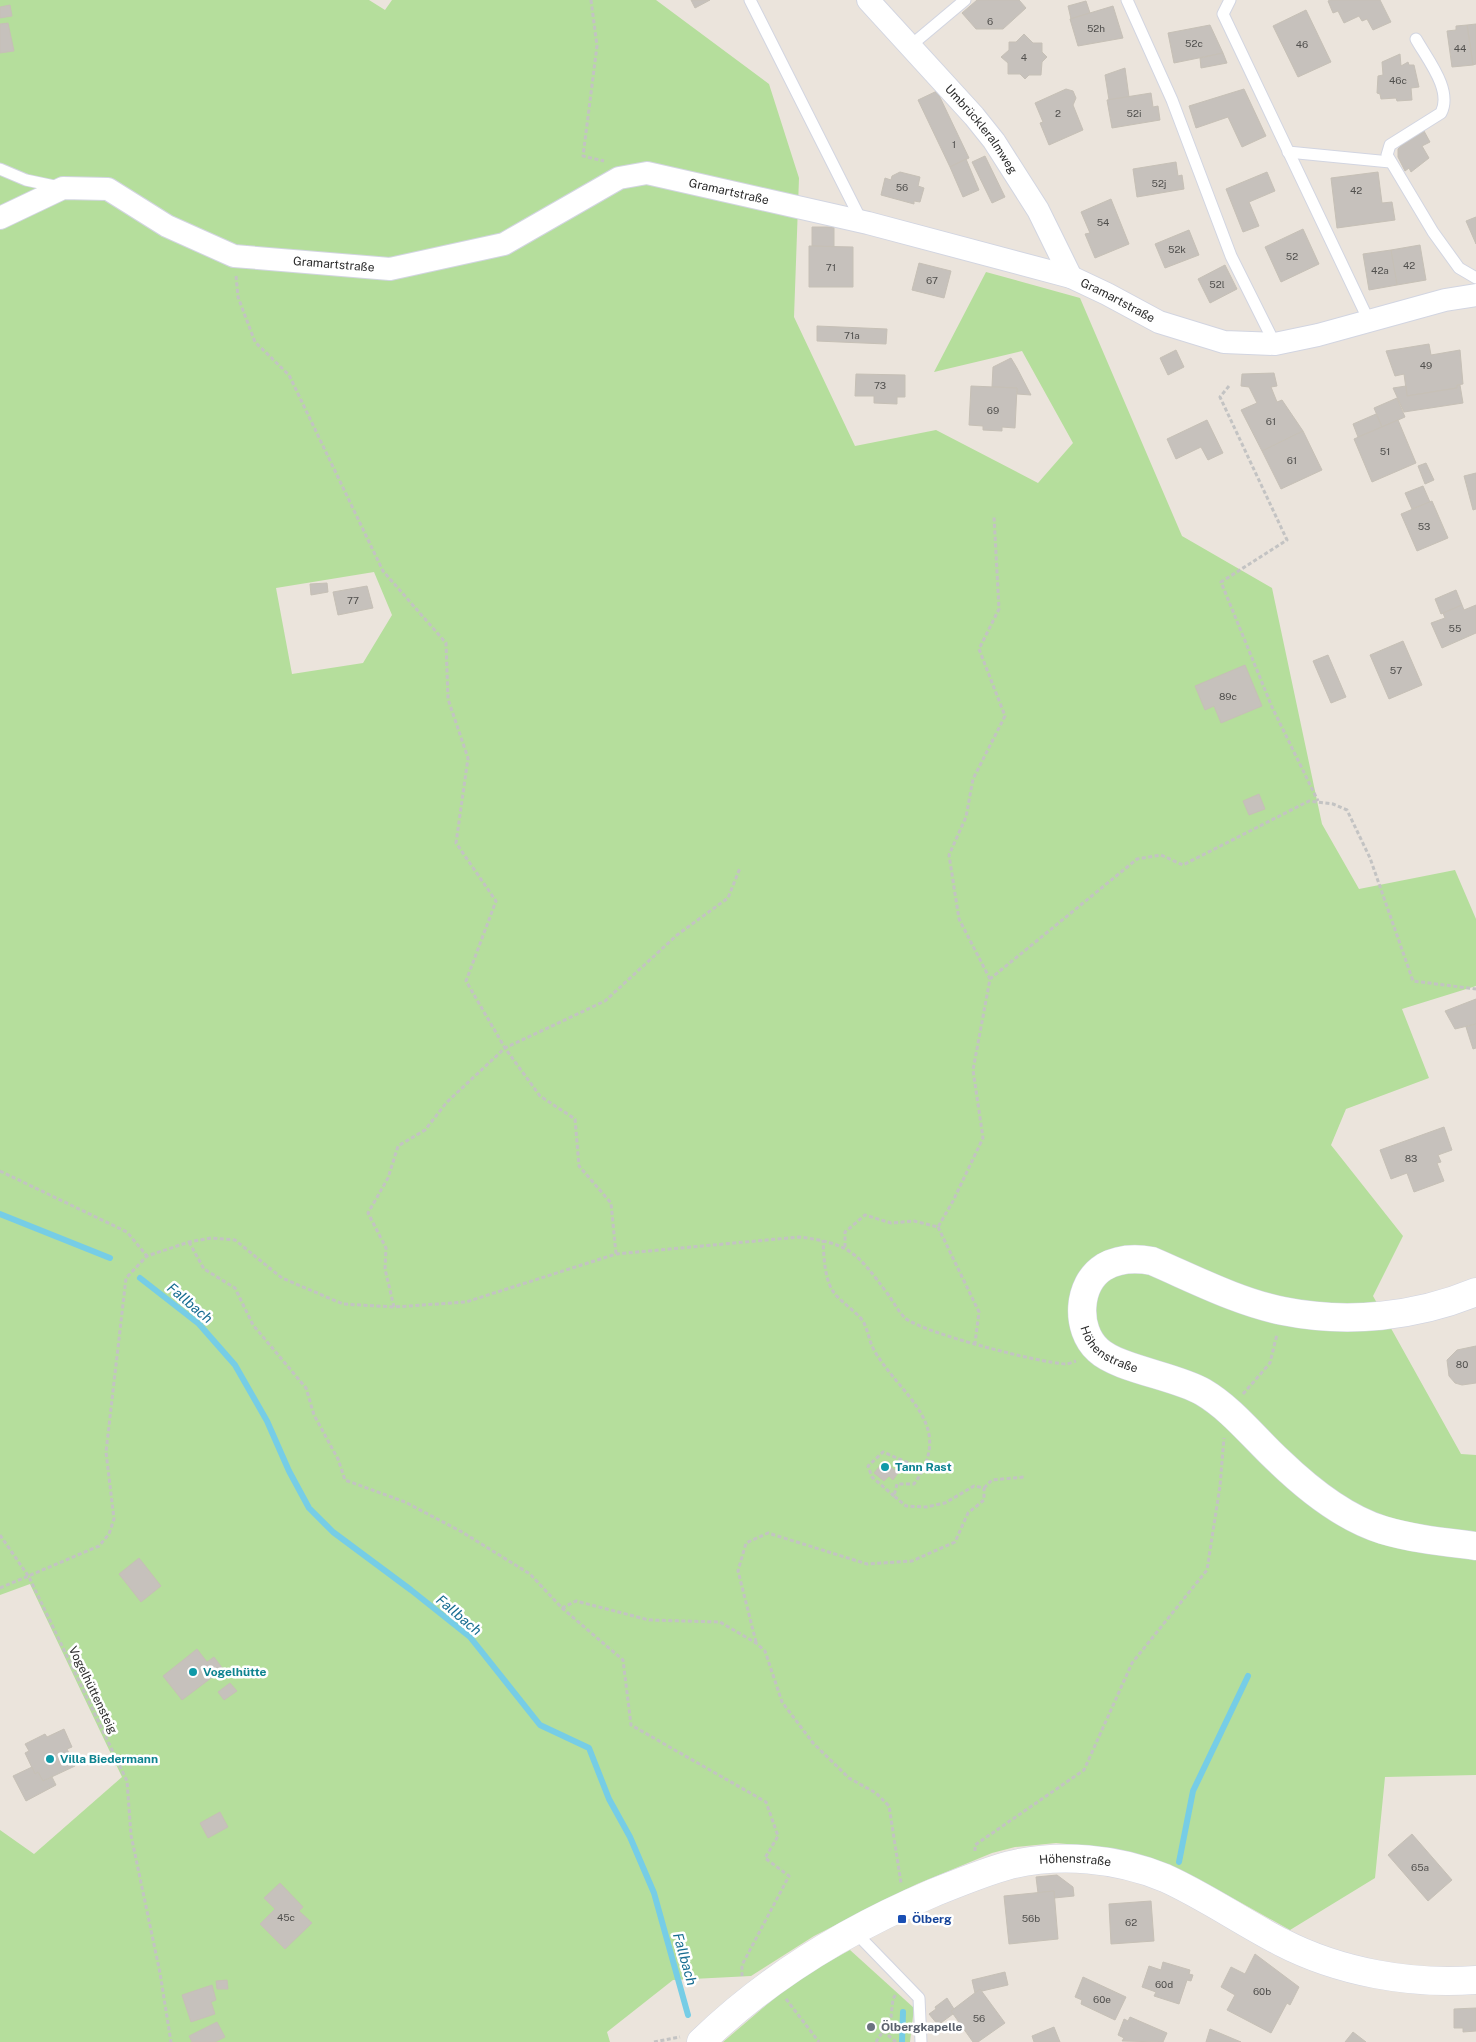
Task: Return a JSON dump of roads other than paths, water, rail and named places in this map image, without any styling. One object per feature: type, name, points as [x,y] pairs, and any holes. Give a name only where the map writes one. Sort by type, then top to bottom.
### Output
[{"type":"street","name":"Umbrückleralmweg","points":[[868,0],[974,116],[994,141],[1038,210],[1071,277]]},
{"type":"street","name":"Gramartstraße","points":[[0,218],[63,188],[108,189],[168,226],[234,256],[390,269],[504,244],[619,178],[647,173],[861,222],[1071,277],[1159,322],[1186,332],[1224,342],[1275,344],[1318,335],[1446,300],[1476,295]]},
{"type":"street","name":"Höhenstraße","points":[[1476,1292],[1435,1307],[1394,1315],[1339,1317],[1281,1311],[1152,1261],[1140,1259],[1113,1263],[1096,1274],[1083,1299],[1082,1320],[1085,1331],[1099,1352],[1124,1364],[1193,1387],[1206,1394],[1227,1411],[1300,1482],[1360,1521],[1404,1535],[1476,1546]]},
{"type":"street","name":"Höhenstraße","points":[[701,2042],[772,1981],[854,1931],[904,1905],[976,1876],[1010,1865],[1050,1860],[1085,1859],[1123,1865],[1156,1875],[1182,1886],[1283,1944],[1333,1964],[1394,1976],[1433,1980],[1476,1980]]},
{"type":"lane","points":[[750,0],[861,222]]},
{"type":"lane","points":[[909,46],[964,0]]},
{"type":"lane","points":[[1127,0],[1172,100],[1231,256],[1275,344]]},
{"type":"lane","points":[[1230,0],[1223,14],[1369,321]]},
{"type":"lane","points":[[1416,39],[1442,88],[1445,104],[1441,113],[1390,145],[1386,152],[1390,162],[1433,232],[1460,268],[1476,278]]},
{"type":"lane","points":[[1288,152],[1390,162]]},
{"type":"lane","points":[[0,169],[26,180],[63,188]]},
{"type":"lane","points":[[854,1931],[919,1998],[921,2042]]},
{"type":"waterway","name":"Fallbach","points":[[0,1214],[110,1258]]},
{"type":"waterway","name":"Fallbach","points":[[140,1278],[199,1324],[235,1365],[267,1421],[289,1471],[309,1508],[333,1532],[470,1637],[540,1725],[589,1748],[609,1799],[630,1837],[654,1893],[688,2015]]},
{"type":"waterway","points":[[1179,1862],[1193,1791],[1248,1676]]},
{"type":"waterway","points":[[902,2042],[903,2012]]},
{"type":"place","name":"Tann Rast","points":[[885,1467]]},
{"type":"place","name":"Vogelhütte","points":[[193,1672]]},
{"type":"place","name":"Villa Biedermann","points":[[50,1759]]},
{"type":"place","name":"Ölberg","points":[[902,1919]]},
{"type":"place","name":"Ölbergkapelle","points":[[871,2027]]}]
